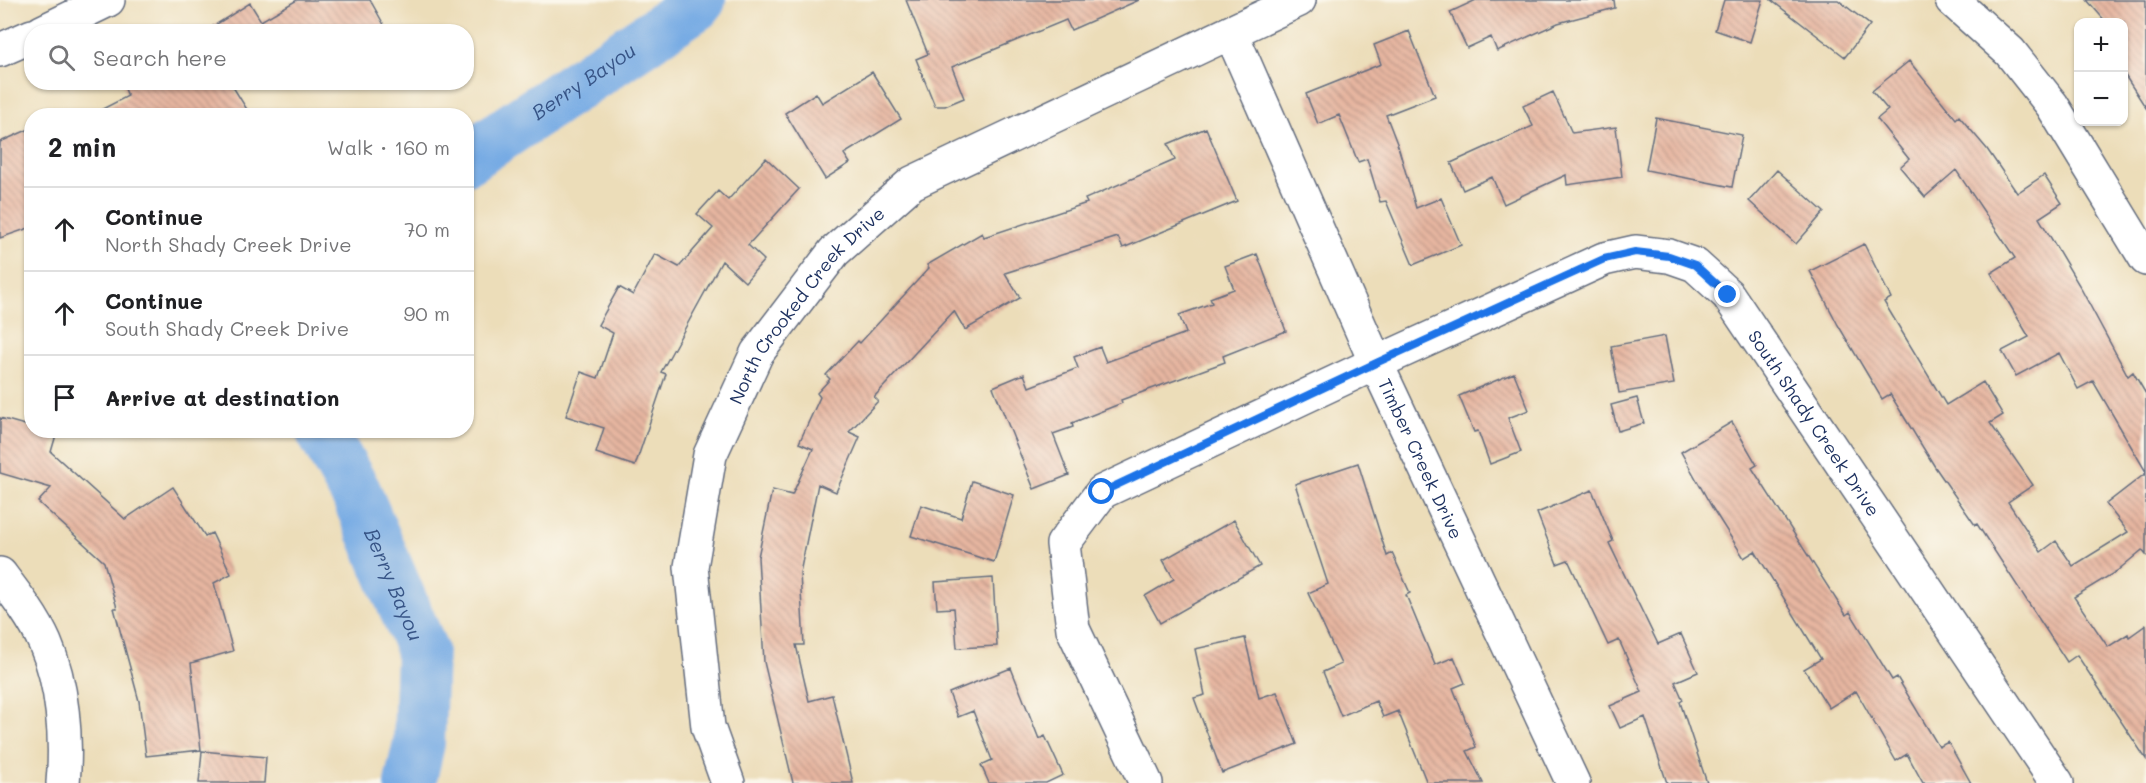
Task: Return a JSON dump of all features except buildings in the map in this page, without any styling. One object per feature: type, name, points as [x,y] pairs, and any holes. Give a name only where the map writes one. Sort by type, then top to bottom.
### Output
[{"type":"street","points":[[58,24],[108,0]]},
{"type":"street","name":"North Crooked Creek Drive","points":[[728,783],[708,727],[691,567],[710,454],[757,353],[834,252],[912,183],[1299,0]]},
{"type":"street","points":[[1952,0],[2010,52],[2052,105],[2146,260]]},
{"type":"street","name":"Timber Creek Drive","points":[[1231,33],[1376,363],[1574,783]]},
{"type":"street","points":[[0,50],[24,40]]},
{"type":"street","name":"South Shady Creek Drive","points":[[1146,783],[1073,629],[1063,544],[1102,492],[1604,259],[1635,252],[1669,256],[1695,265],[1728,295],[2057,783]]},
{"type":"street","points":[[0,574],[45,643],[57,683],[65,733],[63,783]]},
{"type":"waterway","name":"Berry Bayou","points":[[474,154],[695,6],[700,0]]},
{"type":"waterway","name":"Berry Bayou","points":[[325,438],[356,493],[422,650],[419,743],[410,783]]},
{"type":"route","points":[[1102,492],[1604,259],[1635,252],[1669,256],[1695,265],[1728,295]]}]
